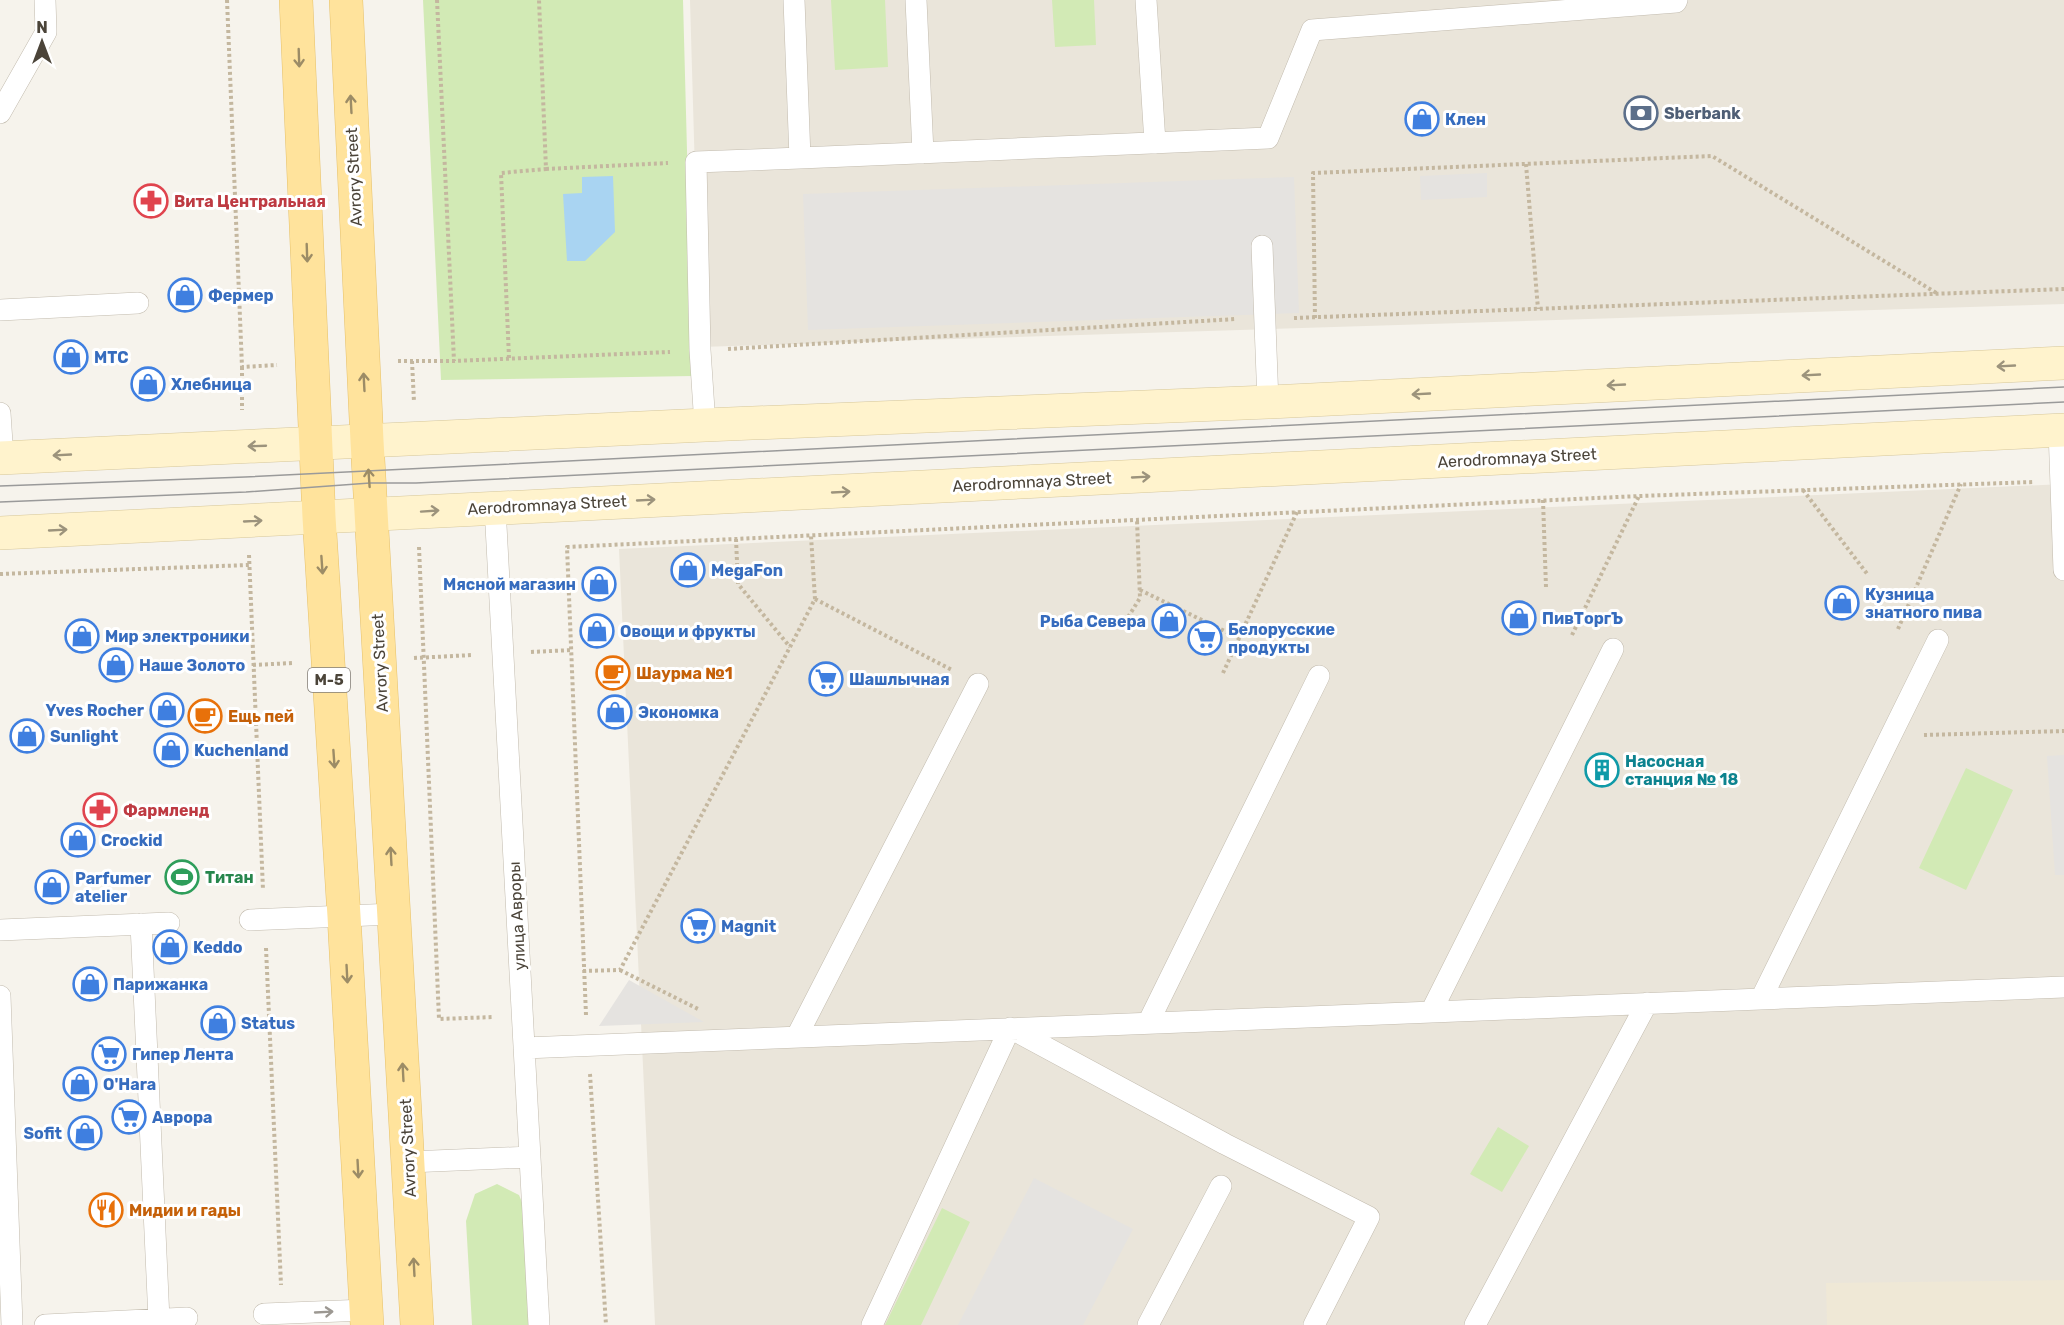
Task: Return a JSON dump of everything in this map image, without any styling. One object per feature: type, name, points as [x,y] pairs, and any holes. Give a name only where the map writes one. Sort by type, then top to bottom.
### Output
[{"type":"main road","name":"М-5","points":[[296,0],[315,443],[366,1317]]},
{"type":"main road","name":"Avrory Street","points":[[346,0],[367,441],[417,1325]]},
{"type":"main road","points":[[1,458],[705,425],[1268,402],[2064,363]]},
{"type":"main road","name":"Aerodromnaya Street","points":[[0,533],[2061,430]]},
{"type":"lane","points":[[0,113],[46,32],[45,0]]},
{"type":"lane","points":[[794,0],[801,158]]},
{"type":"lane","points":[[916,0],[923,153]]},
{"type":"lane","points":[[1146,0],[1155,143]]},
{"type":"lane","points":[[705,425],[700,350],[696,162],[1268,138],[1312,30],[1676,2],[1677,0]]},
{"type":"lane","points":[[1262,246],[1268,402]]},
{"type":"lane","points":[[0,310],[138,303]]},
{"type":"lane","points":[[0,413],[1,458]]},
{"type":"lane","points":[[2061,430],[2064,570]]},
{"type":"lane","name":"улица Авроры","points":[[495,507],[540,1325]]},
{"type":"lane","points":[[1761,999],[1938,640]]},
{"type":"lane","points":[[1431,1012],[1613,649]]},
{"type":"lane","points":[[1148,1023],[1319,676]]},
{"type":"lane","points":[[797,1036],[978,684]]},
{"type":"lane","points":[[257,920],[394,914]]},
{"type":"lane","points":[[0,930],[169,923]]},
{"type":"lane","points":[[141,924],[159,1320]]},
{"type":"lane","points":[[524,1048],[2064,987]]},
{"type":"lane","points":[[0,996],[12,1325]]},
{"type":"lane","points":[[1475,1325],[1647,1003]]},
{"type":"lane","points":[[872,1325],[1010,1028]]},
{"type":"lane","points":[[1010,1028],[1225,1144],[1369,1217],[1314,1325]]},
{"type":"lane","points":[[409,1162],[530,1157]]},
{"type":"lane","points":[[1148,1325],[1221,1186]]},
{"type":"lane","points":[[273,1314],[366,1317]]},
{"type":"lane","points":[[45,1325],[187,1318]]},
{"type":"path","points":[[227,0],[242,367],[312,363]]},
{"type":"path","points":[[437,0],[454,361]]},
{"type":"path","points":[[538,0],[546,169]]},
{"type":"path","points":[[1315,318],[1313,172],[1712,156],[1939,295]]},
{"type":"path","points":[[509,358],[501,172],[696,162]]},
{"type":"path","points":[[1526,164],[1538,309]]},
{"type":"path","points":[[363,362],[454,361],[700,350],[1263,318],[1315,318],[2064,290]]},
{"type":"path","points":[[411,361],[416,438]]},
{"type":"path","points":[[606,1325],[589,1045],[585,1013],[567,547],[1543,500],[2041,481]]},
{"type":"path","points":[[1898,629],[1961,484]]},
{"type":"path","points":[[1803,490],[1868,575]]},
{"type":"path","points":[[1572,635],[1639,496]]},
{"type":"path","points":[[1543,500],[1546,586]]},
{"type":"path","points":[[417,512],[439,1018],[522,1017],[585,1013]]},
{"type":"path","points":[[1223,673],[1297,512]]},
{"type":"path","points":[[1125,622],[1140,598],[1137,520]]},
{"type":"path","points":[[620,970],[815,599],[811,536]]},
{"type":"path","points":[[736,539],[738,584],[790,647]]},
{"type":"path","points":[[0,574],[249,566]]},
{"type":"path","points":[[250,580],[257,920],[273,1314]]},
{"type":"path","points":[[1140,590],[1239,638]]},
{"type":"path","points":[[815,599],[978,684]]},
{"type":"path","points":[[1891,736],[2064,730]]},
{"type":"path","points":[[584,971],[620,970],[705,1012]]},
{"type":"shaded area","points":[[690,0],[2064,0],[2064,304],[700,347]]},
{"type":"shaded area","points":[[1487,173],[1487,197],[1421,200],[1420,176]]},
{"type":"shaded area","points":[[1294,177],[1299,313],[808,330],[803,194]]},
{"type":"shaded area","points":[[2064,484],[2064,1325],[655,1325],[619,549]]},
{"type":"shaded area","points":[[2064,755],[2064,875],[2055,875],[2047,756]]},
{"type":"shaded area","points":[[629,980],[704,1022],[599,1026]]},
{"type":"shaded area","points":[[1034,1178],[1133,1229],[1083,1325],[958,1325]]},
{"type":"shaded area","points":[[2064,1280],[2064,1325],[1827,1325],[1826,1283]]},
{"type":"green space","points":[[423,0],[683,0],[693,376],[441,380]]},
{"type":"green space","points":[[831,0],[885,0],[888,67],[835,70]]},
{"type":"green space","points":[[1052,0],[1094,0],[1096,45],[1055,47]]},
{"type":"green space","points":[[1966,768],[2013,790],[1966,890],[1919,868]]},
{"type":"green space","points":[[1498,1127],[1529,1146],[1502,1192],[1470,1174]]},
{"type":"green space","points":[[497,1184],[519,1195],[528,1217],[534,1325],[472,1325],[466,1221],[475,1194]]},
{"type":"green space","points":[[942,1208],[970,1222],[921,1325],[885,1325]]},
{"type":"water","points":[[613,176],[615,232],[585,261],[567,261],[563,194],[582,193],[582,177]]},
{"type":"tram line","points":[[0,486],[245,477],[2064,387]]},
{"type":"tram line","points":[[0,502],[246,492],[370,483],[416,483],[2064,402]]},
{"type":"place","name":"Sberbank","points":[[1641,113]]},
{"type":"place","name":"Клен","points":[[1422,119]]},
{"type":"place","name":"Вита Центральная","points":[[151,201]]},
{"type":"place","name":"Фермер","points":[[185,295]]},
{"type":"place","name":"МТС","points":[[71,357]]},
{"type":"place","name":"Хлебница","points":[[148,384]]},
{"type":"place","name":"MegaFon","points":[[688,570]]},
{"type":"place","name":"Мясной магазин","points":[[599,584]]},
{"type":"place","name":"Кузница знатного пива","points":[[1842,603]]},
{"type":"place","name":"ПивТоргЪ","points":[[1519,618]]},
{"type":"place","name":"Рыба Севера","points":[[1169,621]]},
{"type":"place","name":"Овощи и фрукты","points":[[597,631]]},
{"type":"place","name":"Мир электроники","points":[[82,636]]},
{"type":"place","name":"Белорусские продукты","points":[[1205,638]]},
{"type":"place","name":"Наше Золото","points":[[116,665]]},
{"type":"place","name":"Шаурма №1","points":[[613,673]]},
{"type":"place","name":"Шашлычная","points":[[826,679]]},
{"type":"place","name":"Yves Rocher","points":[[167,710]]},
{"type":"place","name":"Экономка","points":[[615,712]]},
{"type":"place","name":"Ещь пей","points":[[205,716]]},
{"type":"place","name":"Sunlight","points":[[27,736]]},
{"type":"place","name":"Kuchenland","points":[[171,750]]},
{"type":"place","name":"Насосная станция № 18","points":[[1602,770]]},
{"type":"place","name":"Фармленд","points":[[100,810]]},
{"type":"place","name":"Crockid","points":[[78,840]]},
{"type":"place","name":"Титан","points":[[182,877]]},
{"type":"place","name":"Parfumer atelier","points":[[52,887]]},
{"type":"place","name":"Magnit","points":[[698,926]]},
{"type":"place","name":"Keddo","points":[[170,947]]},
{"type":"place","name":"Парижанка","points":[[90,984]]},
{"type":"place","name":"Status","points":[[218,1023]]},
{"type":"place","name":"Гипер Лента","points":[[109,1054]]},
{"type":"place","name":"O'Hara","points":[[80,1084]]},
{"type":"place","name":"Аврора","points":[[129,1117]]},
{"type":"place","name":"Sofit","points":[[85,1133]]},
{"type":"place","name":"Мидии и гады","points":[[106,1210]]}]
